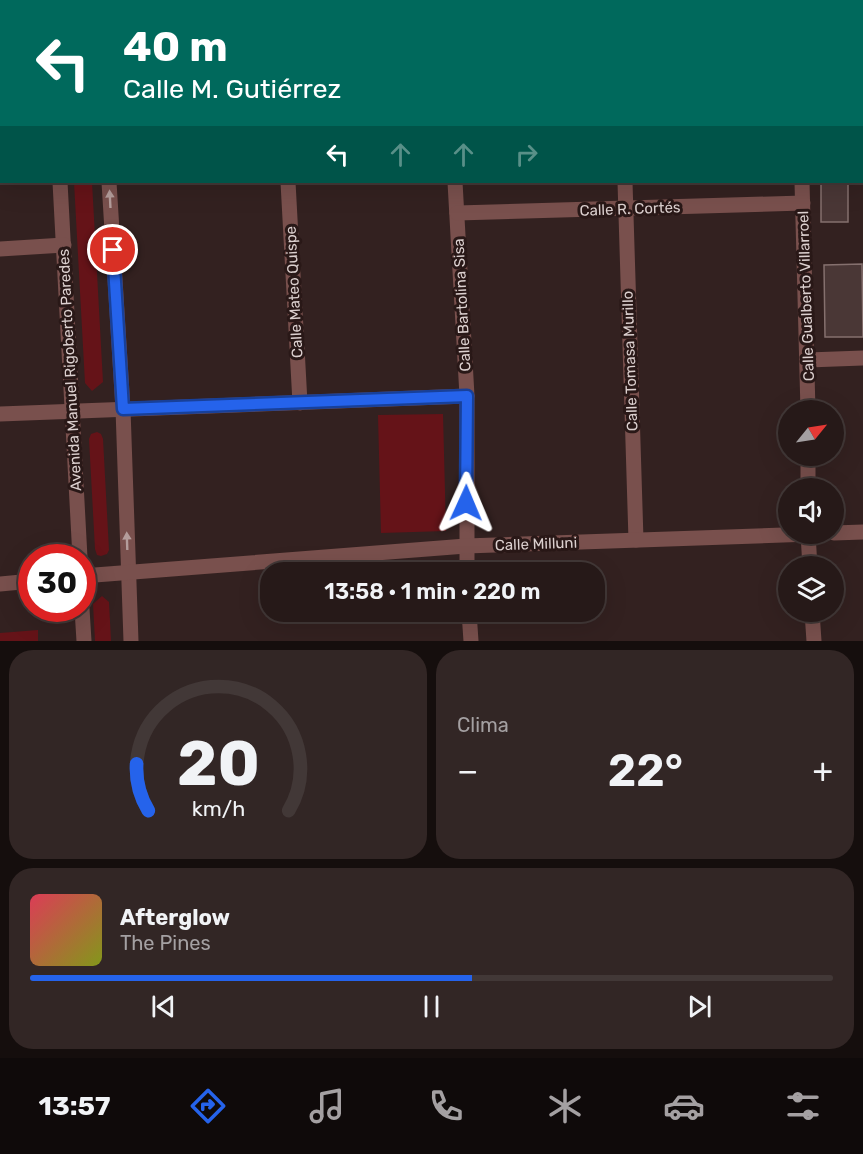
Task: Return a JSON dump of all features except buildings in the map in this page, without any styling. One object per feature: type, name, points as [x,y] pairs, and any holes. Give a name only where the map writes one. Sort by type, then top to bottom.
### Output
[{"type":"street","name":"Avenida Manuel Rigoberto Paredes","points":[[60,183],[79,544]]},
{"type":"street","points":[[110,183],[123,409],[131,641]]},
{"type":"street","name":"Calle Mateo Quispe","points":[[288,183],[300,403]]},
{"type":"street","name":"Calle Bartolina Sisa","points":[[455,183],[467,396],[467,562]]},
{"type":"street","name":"Calle Tomasa Murillo","points":[[625,183],[636,540]]},
{"type":"street","name":"Calle Gualberto Villarroel","points":[[802,183],[808,400]]},
{"type":"street","name":"Calle R. Cortés","points":[[457,213],[803,203]]},
{"type":"street","points":[[0,249],[64,245]]},
{"type":"street","points":[[808,360],[863,358]]},
{"type":"street","points":[[0,414],[467,396]]},
{"type":"street","points":[[844,533],[863,532]]},
{"type":"street","name":"Calle Milluni","points":[[96,575],[466,546],[778,535]]},
{"type":"street","points":[[0,584],[18,582]]},
{"type":"street","points":[[83,622],[84,641]]},
{"type":"street","points":[[470,622],[471,641]]},
{"type":"street","points":[[813,622],[814,641]]},
{"type":"shaded area","points":[[74,183],[92,183],[103,382],[92,391],[85,383]]},
{"type":"shaded area","points":[[443,414],[446,531],[381,533],[378,415]]},
{"type":"shaded area","points":[[97,432],[103,439],[109,550],[107,554],[101,556],[97,555],[95,544],[89,439],[91,434]]},
{"type":"shaded area","points":[[102,596],[109,602],[111,641],[95,641],[96,601]]},
{"type":"shaded area","points":[[38,630],[38,641],[0,641],[0,633]]},
{"type":"route","points":[[113,250],[123,409],[467,396],[466,503]]}]
